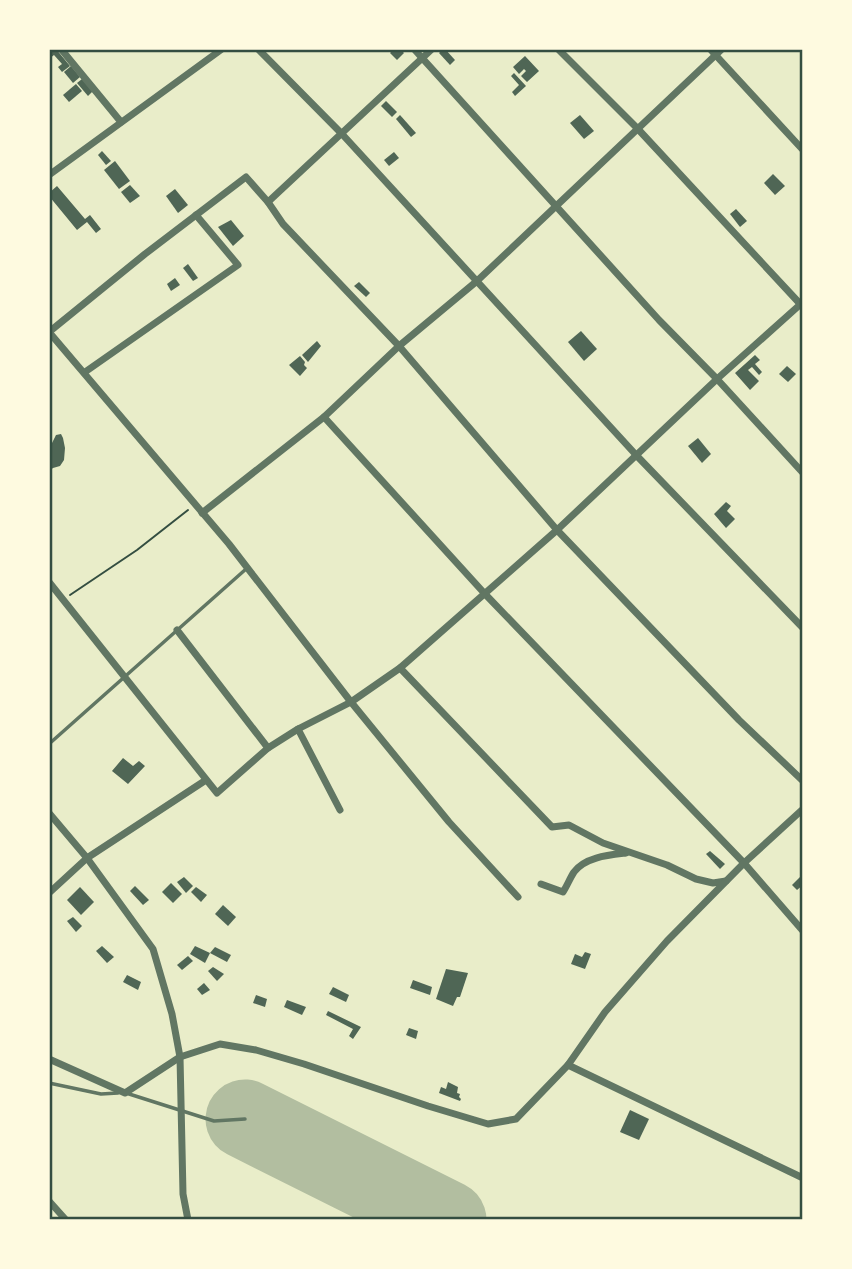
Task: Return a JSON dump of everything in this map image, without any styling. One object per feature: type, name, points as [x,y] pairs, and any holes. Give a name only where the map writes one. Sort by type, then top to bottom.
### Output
[{"type":"street","points":[[61,49],[121,122]]},
{"type":"street","points":[[49,175],[222,49]]},
{"type":"street","points":[[258,49],[342,134],[638,456],[803,628]]},
{"type":"street","points":[[415,49],[659,320],[803,473]]},
{"type":"street","points":[[268,202],[432,49]]},
{"type":"street","points":[[49,582],[217,793],[268,748],[351,702],[400,668],[557,530],[717,379],[802,305],[637,128],[558,49]]},
{"type":"street","points":[[202,513],[324,417],[399,346],[477,281],[716,51],[803,150]]},
{"type":"street","points":[[518,897],[449,822],[351,702],[248,567],[49,332],[246,177],[283,223],[399,346],[557,530],[739,720],[803,781]]},
{"type":"street","points":[[85,372],[238,265],[196,215]]},
{"type":"street","points":[[324,417],[485,594],[744,863],[803,931]]},
{"type":"street","points":[[177,630],[268,748]]},
{"type":"street","points":[[400,668],[552,827],[569,825],[603,843],[667,865],[696,879],[713,883],[726,881]]},
{"type":"street","points":[[298,729],[340,810]]},
{"type":"street","points":[[49,893],[87,858],[206,780]]},
{"type":"street","points":[[49,1059],[125,1093],[180,1057],[220,1044],[304,1064],[488,1124],[516,1119],[568,1065],[605,1012],[667,941],[744,863],[803,809]]},
{"type":"street","points":[[49,813],[87,858],[153,949],[172,1014],[180,1057],[183,1194],[188,1220]]},
{"type":"street","points":[[541,884],[564,892],[575,870],[590,861],[604,856],[630,853]]},
{"type":"street","points":[[568,1065],[803,1178]]},
{"type":"street","points":[[49,1201],[66,1220]]},
{"type":"lane","points":[[49,744],[248,567]]},
{"type":"lane","points":[[49,1083],[101,1094],[125,1093],[214,1121],[245,1119]]},
{"type":"path","points":[[64,599],[137,550],[195,505]]},
{"type":"building","points":[[51,49],[56,49],[70,66],[62,72],[58,67],[62,64],[54,55],[49,59]]},
{"type":"building","points":[[394,49],[400,49],[404,53],[397,60],[390,53]]},
{"type":"building","points":[[443,49],[455,60],[450,65],[439,53]]},
{"type":"building","points":[[525,56],[539,71],[527,82],[521,76],[526,71],[524,69],[519,74],[513,67]]},
{"type":"building","points":[[71,66],[80,77],[73,83],[64,72]]},
{"type":"building","points":[[514,73],[526,86],[515,96],[512,92],[519,85],[511,76]]},
{"type":"building","points":[[82,79],[93,91],[88,96],[77,83]]},
{"type":"building","points":[[76,84],[82,91],[69,102],[63,95]]},
{"type":"building","points":[[386,101],[397,112],[392,117],[381,106]]},
{"type":"building","points":[[400,115],[416,133],[411,137],[396,119]]},
{"type":"building","points":[[580,115],[594,131],[584,139],[570,123]]},
{"type":"building","points":[[102,151],[111,161],[106,165],[98,155]]},
{"type":"building","points":[[394,152],[399,158],[389,166],[384,160]]},
{"type":"building","points":[[115,161],[130,181],[119,189],[104,170]]},
{"type":"building","points":[[773,174],[785,186],[775,195],[764,183]]},
{"type":"building","points":[[130,185],[140,196],[130,203],[121,192]]},
{"type":"building","points":[[57,186],[85,219],[90,215],[101,229],[96,233],[87,222],[77,230],[49,196]]},
{"type":"building","points":[[175,189],[188,205],[178,213],[166,196]]},
{"type":"building","points":[[736,209],[747,221],[740,227],[730,214]]},
{"type":"building","points":[[231,220],[244,236],[233,246],[218,227]]},
{"type":"building","points":[[188,264],[198,278],[193,281],[183,268]]},
{"type":"building","points":[[175,278],[180,285],[171,291],[167,284]]},
{"type":"building","points":[[359,282],[370,293],[366,297],[354,286]]},
{"type":"building","points":[[581,331],[597,349],[584,361],[568,342]]},
{"type":"building","points":[[317,341],[321,346],[308,362],[302,355]]},
{"type":"building","points":[[755,355],[760,360],[755,364],[762,372],[759,375],[752,367],[748,370],[759,381],[750,390],[735,373]]},
{"type":"building","points":[[300,356],[307,368],[300,376],[289,365]]},
{"type":"building","points":[[787,366],[796,374],[788,382],[779,374]]},
{"type":"building","points":[[61,434],[65,448],[64,460],[60,466],[49,471],[49,449],[56,435]]},
{"type":"building","points":[[698,438],[711,454],[702,463],[688,446]]},
{"type":"building","points":[[726,502],[731,506],[727,511],[735,519],[726,528],[714,514]]},
{"type":"building","points":[[123,758],[133,766],[139,761],[145,766],[128,784],[112,771]]},
{"type":"building","points":[[710,851],[725,864],[720,869],[706,854]]},
{"type":"building","points":[[801,876],[803,885],[797,890],[792,885]]},
{"type":"building","points":[[184,877],[193,886],[186,893],[177,882]]},
{"type":"building","points":[[171,883],[182,894],[173,903],[162,892]]},
{"type":"building","points":[[135,886],[149,900],[143,905],[130,891]]},
{"type":"building","points":[[80,887],[94,902],[81,915],[67,900]]},
{"type":"building","points":[[196,887],[207,895],[201,902],[191,892]]},
{"type":"building","points":[[223,905],[236,917],[228,926],[215,914]]},
{"type":"building","points":[[73,917],[82,926],[76,932],[67,921]]},
{"type":"building","points":[[102,946],[114,957],[107,963],[96,951]]},
{"type":"building","points":[[195,946],[210,953],[205,963],[190,954]]},
{"type":"building","points":[[215,947],[231,955],[227,962],[210,953]]},
{"type":"building","points":[[585,952],[591,954],[585,969],[571,964],[575,954],[582,957]]},
{"type":"building","points":[[188,956],[193,961],[182,970],[177,965]]},
{"type":"building","points":[[213,967],[224,974],[217,981],[208,971]]},
{"type":"building","points":[[446,969],[468,973],[460,997],[457,997],[453,1006],[436,999]]},
{"type":"building","points":[[127,975],[141,982],[138,990],[123,982]]},
{"type":"building","points":[[413,980],[432,987],[430,995],[410,988]]},
{"type":"building","points":[[204,983],[210,990],[202,995],[197,989]]},
{"type":"building","points":[[333,987],[349,995],[346,1002],[329,994]]},
{"type":"building","points":[[256,995],[267,999],[265,1007],[253,1003]]},
{"type":"building","points":[[287,1000],[306,1007],[302,1015],[284,1007]]},
{"type":"building","points":[[328,1011],[361,1027],[353,1039],[349,1036],[353,1029],[326,1015]]},
{"type":"building","points":[[409,1028],[418,1031],[416,1039],[406,1035]]},
{"type":"building","points":[[448,1082],[458,1087],[460,1101],[439,1093],[441,1087],[446,1089]]},
{"type":"building","points":[[630,1110],[649,1119],[639,1140],[620,1132]]},
{"type":"runway","points":[[245,1119],[447,1220]]}]
